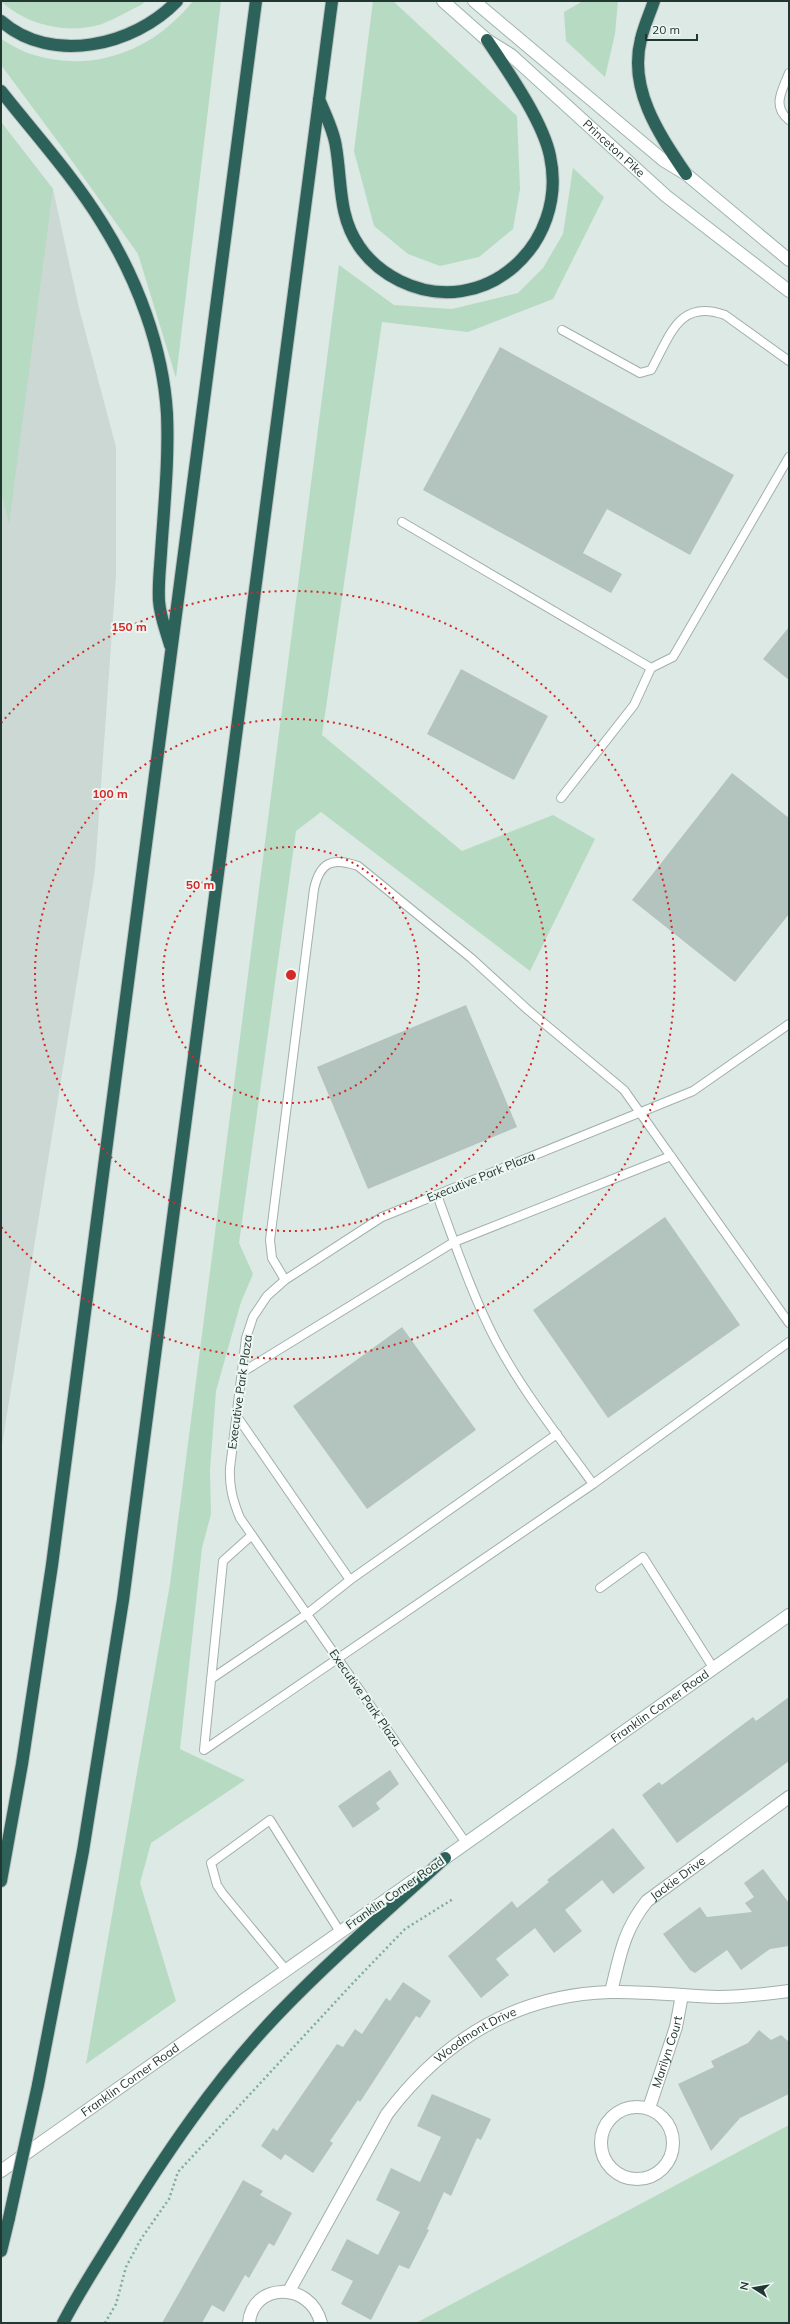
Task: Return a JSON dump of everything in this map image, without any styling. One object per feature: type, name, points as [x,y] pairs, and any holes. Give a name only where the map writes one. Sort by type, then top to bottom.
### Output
[{"type":"highway","points":[[1,20],[27,36],[47,43],[71,46],[92,45],[134,32],[155,20],[177,1]]},
{"type":"highway","points":[[1,1881],[22,1764],[52,1565],[256,1]]},
{"type":"highway","points":[[1,2251],[38,2085],[82,1851],[123,1600],[318,97],[332,1]]},
{"type":"highway","points":[[654,1],[641,40],[640,79],[644,101],[653,123],[686,174]]},
{"type":"highway","points":[[318,97],[336,146],[338,181],[349,229],[359,247],[372,263],[390,276],[409,285],[428,291],[451,292],[475,288],[494,281],[512,270],[527,256],[537,241],[546,222],[551,202],[553,179],[550,156],[543,134],[511,76],[487,40]]},
{"type":"highway","points":[[1,91],[77,187],[103,223],[124,262],[142,304],[153,339],[162,376],[167,413],[159,602],[172,652]]},
{"type":"highway","points":[[63,2323],[149,2181],[184,2129],[236,2062],[278,2015],[337,1955],[445,1858]]},
{"type":"street","name":"Princeton Pike","points":[[443,1],[487,40],[511,55],[666,196],[789,291]]},
{"type":"street","name":"Princeton Pike","points":[[474,1],[663,160],[686,174],[789,260]]},
{"type":"street","name":"Franklin Corner Road","points":[[1,2171],[789,1615]]},
{"type":"street","name":"Jackie Drive","points":[[611,1992],[625,1936],[634,1918],[647,1901],[789,1797]]},
{"type":"street","name":"Woodmont Drive","points":[[290,2291],[387,2114],[407,2088],[434,2060],[461,2040],[490,2023],[516,2011],[547,2001],[580,1994],[611,1992],[720,1997],[758,1995],[789,1991]]},
{"type":"street","name":"Marilyn Court","points":[[649,2108],[676,2027],[682,1995]]},
{"type":"street","points":[[636,2106],[649,2108],[658,2113],[668,2123],[672,2135],[673,2146],[670,2159],[661,2171],[649,2178],[637,2180],[623,2177],[612,2170],[605,2162],[600,2150],[600,2137],[605,2124],[613,2115],[624,2109],[636,2106]]},
{"type":"street","points":[[249,2323],[255,2307],[263,2298],[274,2293],[290,2291],[302,2295],[312,2303],[319,2313],[321,2323]]},
{"type":"lane","points":[[789,73],[780,91],[780,106],[789,120]]},
{"type":"lane","points":[[562,330],[640,373],[651,370],[677,324],[687,315],[699,309],[714,310],[725,315],[789,361]]},
{"type":"lane","points":[[561,798],[634,705],[651,668],[672,657],[789,457]]},
{"type":"lane","points":[[402,522],[651,668]]},
{"type":"lane","points":[[285,1280],[272,1258],[270,1240],[314,889],[318,874],[326,864],[342,861],[358,866],[471,958],[528,1010],[624,1090],[789,1323]]},
{"type":"lane","name":"Executive Park Plaza","points":[[466,1843],[240,1518],[229,1488],[230,1468],[246,1338],[253,1318],[267,1296],[285,1280],[382,1217],[640,1111],[693,1091],[789,1024]]},
{"type":"lane","points":[[242,1373],[454,1242],[671,1156]]},
{"type":"lane","points":[[437,1195],[469,1282],[496,1341],[528,1394],[593,1484]]},
{"type":"lane","points":[[252,1535],[223,1561],[204,1750],[593,1484],[789,1342]]},
{"type":"lane","points":[[236,1415],[350,1580]]},
{"type":"lane","points":[[211,1679],[307,1614],[350,1580],[557,1434]]},
{"type":"lane","points":[[600,1588],[643,1557],[714,1669]]},
{"type":"lane","points":[[286,1970],[223,1894],[217,1885],[211,1863],[270,1820],[340,1932]]},
{"type":"path","points":[[105,2323],[116,2304],[126,2267],[141,2239],[169,2199],[178,2172],[405,1929],[453,1899]]},
{"type":"shaded area","points":[[1,122],[53,189],[79,308],[116,447],[116,575],[95,870],[1,1451]]},
{"type":"green space","points":[[1,1],[146,1],[141,5],[102,24],[89,27],[62,28],[35,22],[11,9]]},
{"type":"green space","points":[[193,1],[221,1],[176,378],[138,254],[62,147],[1,65],[1,39],[27,53],[54,60],[77,61],[99,59],[120,54],[141,45],[160,33]]},
{"type":"green space","points":[[373,1],[393,1],[517,116],[520,189],[513,229],[479,257],[440,266],[408,254],[374,226],[354,151]]},
{"type":"green space","points":[[583,1],[618,1],[615,34],[605,77],[566,41],[564,12]]},
{"type":"green space","points":[[1,122],[53,189],[9,524],[1,492]]},
{"type":"green space","points":[[573,168],[604,197],[553,299],[468,332],[382,322],[322,735],[462,851],[553,815],[595,839],[530,971],[321,812],[296,831],[239,1243],[253,1274],[241,1302],[216,1391],[210,1470],[211,1514],[202,1548],[180,1749],[245,1780],[151,1843],[140,1883],[176,2001],[86,2064],[170,1584],[339,265],[394,305],[452,309],[518,293],[543,268],[563,234]]},
{"type":"green space","points":[[789,2125],[789,2323],[416,2323]]},
{"type":"building","points":[[500,347],[734,475],[690,555],[607,509],[583,553],[622,574],[611,593],[423,490]]},
{"type":"building","points":[[789,627],[789,680],[763,659]]},
{"type":"building","points":[[461,669],[548,716],[514,780],[427,734]]},
{"type":"building","points":[[732,773],[789,818],[789,914],[735,982],[632,900]]},
{"type":"building","points":[[466,1005],[517,1127],[368,1189],[317,1067]]},
{"type":"building","points":[[665,1217],[740,1325],[608,1418],[533,1310]]},
{"type":"building","points":[[402,1327],[476,1430],[367,1509],[293,1406]]},
{"type":"building","points":[[789,1697],[789,1761],[677,1843],[642,1795],[659,1782],[662,1785],[753,1717],[756,1721]]},
{"type":"building","points":[[390,1770],[399,1784],[376,1803],[380,1809],[353,1828],[338,1806]]},
{"type":"building","points":[[613,1828],[645,1868],[613,1894],[602,1880],[565,1910],[582,1931],[554,1953],[535,1928],[496,1959],[509,1975],[481,1998],[448,1956],[512,1901],[517,1908],[549,1882],[547,1880]]},
{"type":"building","points":[[763,1869],[789,1903],[789,1946],[770,1949],[741,1970],[727,1950],[695,1973],[690,1970],[663,1934],[700,1907],[707,1917],[752,1912],[745,1903],[754,1897],[744,1883]]},
{"type":"building","points":[[403,1982],[431,2001],[420,2018],[416,2016],[360,2102],[358,2100],[330,2141],[333,2143],[313,2173],[285,2154],[281,2160],[261,2146],[273,2128],[277,2131],[337,2044],[343,2047],[355,2029],[362,2034],[386,1998],[390,2001]]},
{"type":"building","points":[[759,2030],[771,2040],[781,2035],[789,2042],[789,2094],[740,2118],[711,2151],[678,2084],[714,2067],[711,2061],[748,2043]]},
{"type":"building","points":[[432,2094],[491,2119],[481,2140],[477,2138],[451,2196],[444,2192],[427,2229],[429,2230],[409,2269],[399,2265],[371,2320],[341,2304],[353,2281],[331,2270],[347,2239],[378,2255],[400,2212],[376,2200],[391,2168],[420,2182],[441,2137],[417,2126]]},
{"type":"building","points":[[243,2180],[263,2191],[260,2195],[292,2213],[274,2246],[269,2243],[249,2278],[245,2275],[224,2312],[212,2305],[202,2323],[162,2323]]}]
